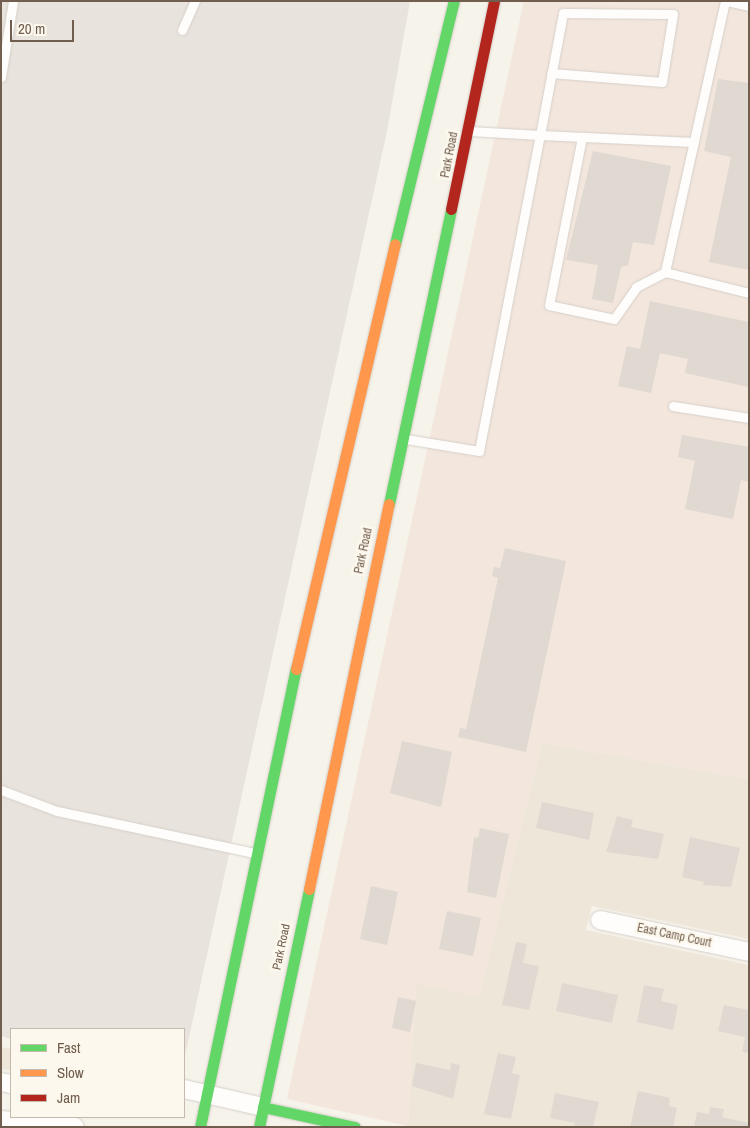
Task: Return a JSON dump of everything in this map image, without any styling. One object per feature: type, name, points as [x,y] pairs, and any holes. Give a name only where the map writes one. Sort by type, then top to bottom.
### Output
[{"type":"main road","points":[[200,1127],[321,549],[454,1]]},
{"type":"main road","name":"Park Road","points":[[259,1127],[494,1]]},
{"type":"main road","points":[[263,1106],[355,1127]]},
{"type":"street","name":"East Camp Court","points":[[600,920],[749,952]]},
{"type":"street","points":[[185,1089],[263,1106]]},
{"type":"street","points":[[1,1120],[70,1123]]},
{"type":"lane","points":[[1,77],[13,1]]},
{"type":"lane","points":[[182,30],[195,1]]},
{"type":"lane","points":[[665,272],[726,1],[749,6]]},
{"type":"lane","points":[[403,438],[479,451],[563,13],[674,14],[662,82],[552,73]]},
{"type":"lane","points":[[468,130],[694,142]]},
{"type":"lane","points":[[582,137],[549,305],[614,318],[636,288],[665,272],[749,293]]},
{"type":"lane","points":[[673,406],[749,418]]},
{"type":"lane","points":[[1,790],[57,811],[258,854]]},
{"type":"shaded area","points":[[1,1],[410,1],[387,131],[185,1055],[185,1028],[10,1028],[10,1039],[1,1036]]},
{"type":"shaded area","points":[[524,1],[749,1],[749,779],[542,743],[479,996],[416,984],[408,1126],[287,1099]]},
{"type":"shaded area","points":[[542,743],[749,779],[749,939],[592,906],[586,930],[749,965],[749,1127],[408,1126],[416,983],[479,996]]},
{"type":"shaded area","points":[[1,1047],[10,1049],[10,1071],[1,1069]]},
{"type":"building","points":[[718,79],[749,83],[749,270],[709,262],[731,157],[704,151]]},
{"type":"building","points":[[593,151],[671,166],[654,245],[633,242],[628,265],[621,267],[613,303],[592,299],[598,265],[566,260]]},
{"type":"building","points":[[650,301],[749,322],[749,387],[685,373],[688,359],[660,353],[651,393],[618,386],[627,346],[640,349]]},
{"type":"building","points":[[682,435],[749,447],[749,482],[741,480],[733,519],[685,509],[695,461],[678,457]]},
{"type":"building","points":[[505,548],[566,561],[526,752],[458,737],[460,728],[466,729],[498,578],[492,576],[494,567],[500,568]]},
{"type":"building","points":[[402,741],[452,752],[441,807],[390,793]]},
{"type":"building","points":[[542,802],[594,813],[589,840],[536,828]]},
{"type":"building","points":[[617,816],[633,820],[631,827],[664,834],[658,859],[606,852]]},
{"type":"building","points":[[480,828],[509,834],[496,898],[467,892],[474,837],[478,838]]},
{"type":"building","points":[[690,837],[740,848],[731,887],[703,885],[704,882],[682,877]]},
{"type":"building","points":[[371,886],[398,892],[387,945],[360,939]]},
{"type":"building","points":[[447,911],[481,918],[473,956],[439,949]]},
{"type":"building","points":[[516,942],[527,944],[523,963],[539,966],[529,1010],[502,1005]]},
{"type":"building","points":[[562,983],[618,995],[612,1023],[556,1011]]},
{"type":"building","points":[[644,985],[664,989],[661,1001],[678,1005],[673,1030],[637,1022]]},
{"type":"building","points":[[398,997],[416,1001],[410,1032],[392,1028]]},
{"type":"building","points":[[724,1005],[749,1010],[749,1053],[742,1052],[745,1037],[718,1031]]},
{"type":"building","points":[[498,1053],[516,1057],[512,1073],[520,1075],[511,1119],[484,1114]]},
{"type":"building","points":[[416,1063],[450,1070],[451,1063],[460,1065],[453,1099],[412,1086]]},
{"type":"building","points":[[638,1091],[670,1098],[669,1106],[677,1108],[673,1127],[630,1127]]},
{"type":"building","points":[[555,1093],[599,1102],[593,1126],[574,1127],[575,1123],[550,1118]]},
{"type":"building","points":[[710,1107],[724,1109],[722,1117],[749,1123],[748,1127],[694,1127],[697,1112],[709,1114]]},
{"type":"traffic: fast","points":[[395,244],[454,1]]},
{"type":"traffic: fast","points":[[389,504],[451,209]]},
{"type":"traffic: fast","points":[[200,1127],[296,669]]},
{"type":"traffic: fast","points":[[259,1127],[309,889]]},
{"type":"traffic: fast","points":[[263,1107],[355,1127]]},
{"type":"traffic: slow","points":[[296,669],[395,244]]},
{"type":"traffic: slow","points":[[309,889],[389,504]]},
{"type":"traffic: jam","points":[[451,209],[494,1]]}]
